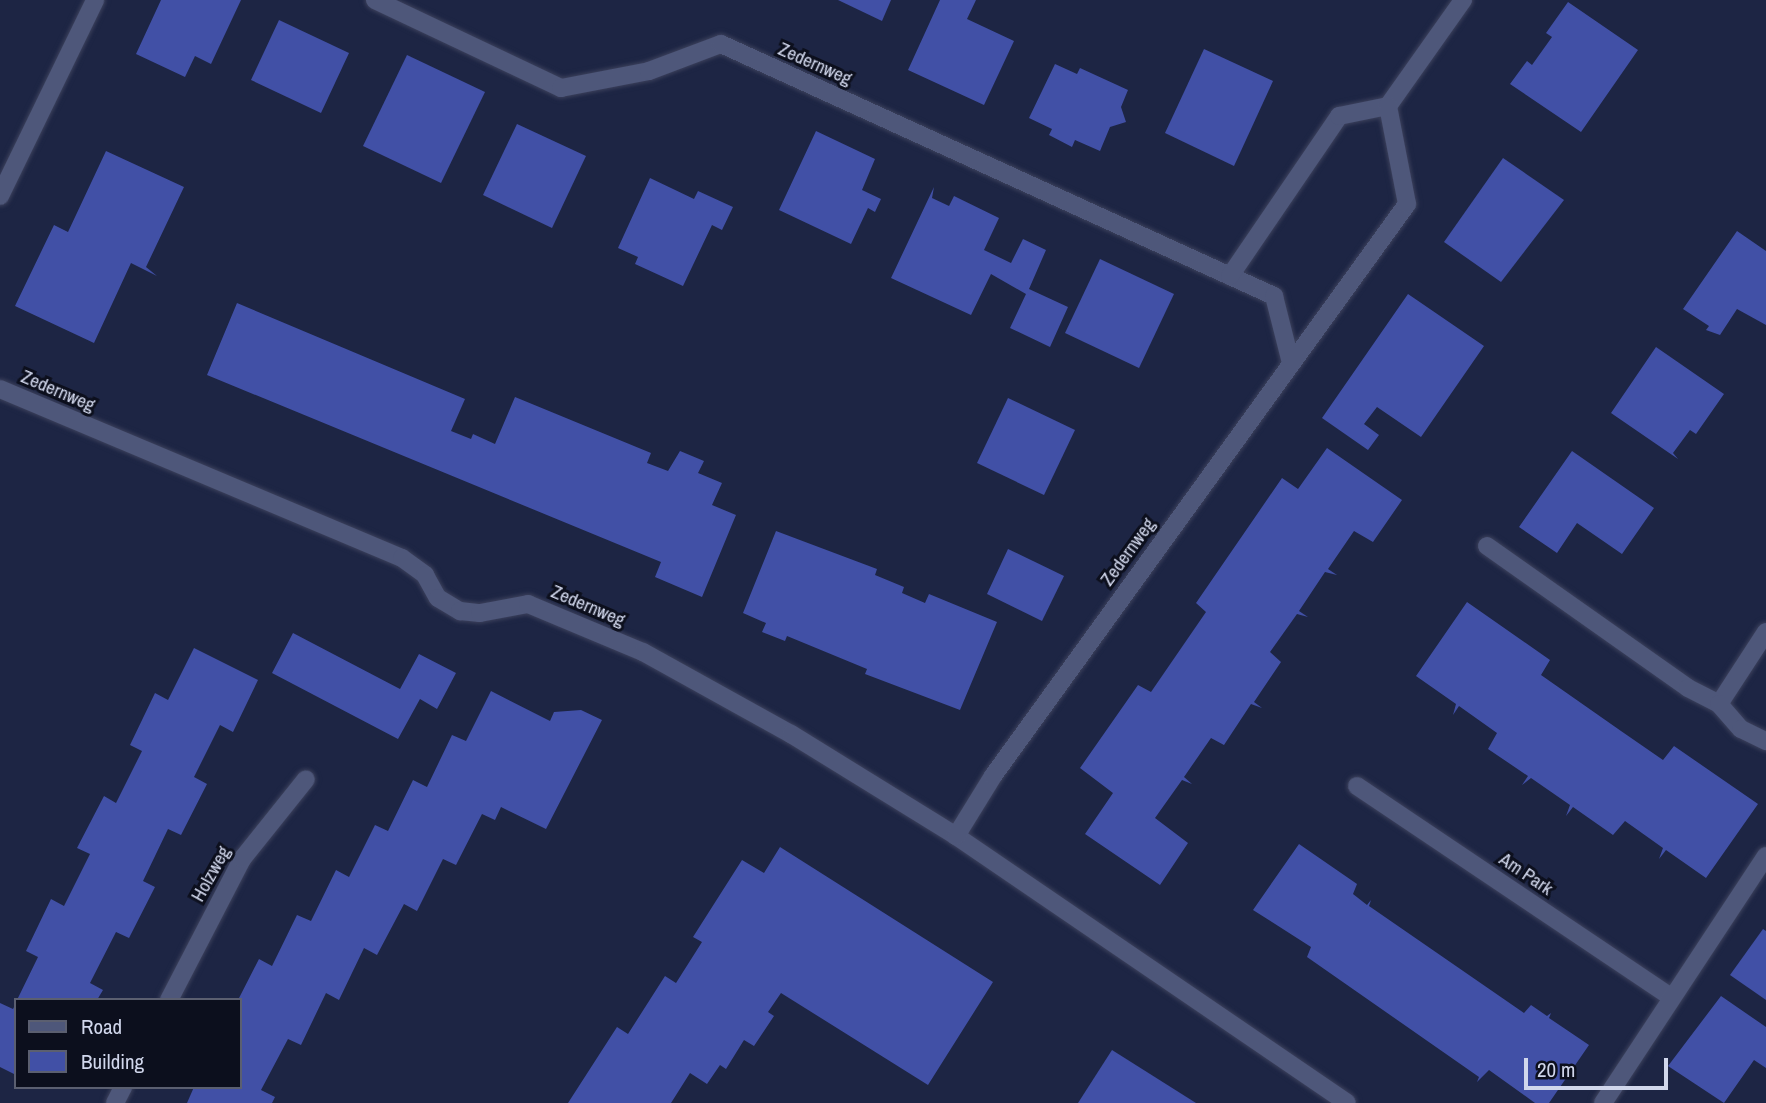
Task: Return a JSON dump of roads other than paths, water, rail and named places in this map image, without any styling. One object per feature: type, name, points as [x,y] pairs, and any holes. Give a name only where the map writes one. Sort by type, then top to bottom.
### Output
[{"type":"street","points":[[0,196],[95,0]]},
{"type":"street","name":"Zedernweg","points":[[376,0],[561,88],[649,71],[721,44],[1274,296],[1291,363]]},
{"type":"street","points":[[1230,275],[1339,116],[1388,106],[1463,0]]},
{"type":"street","name":"Zedernweg","points":[[956,836],[993,776],[1407,204],[1388,106]]},
{"type":"street","name":"Zedernweg","points":[[0,390],[402,558],[425,575],[438,598],[460,611],[480,613],[528,604],[643,652],[791,734],[956,836],[1347,1103]]},
{"type":"street","points":[[1487,546],[1688,688],[1719,704],[1741,729],[1766,741]]},
{"type":"street","points":[[1719,704],[1766,632]]},
{"type":"street","name":"Holzweg","points":[[170,998],[242,859],[306,779]]},
{"type":"street","name":"Am Park","points":[[1357,786],[1671,997]]},
{"type":"street","points":[[1603,1103],[1766,856]]}]
